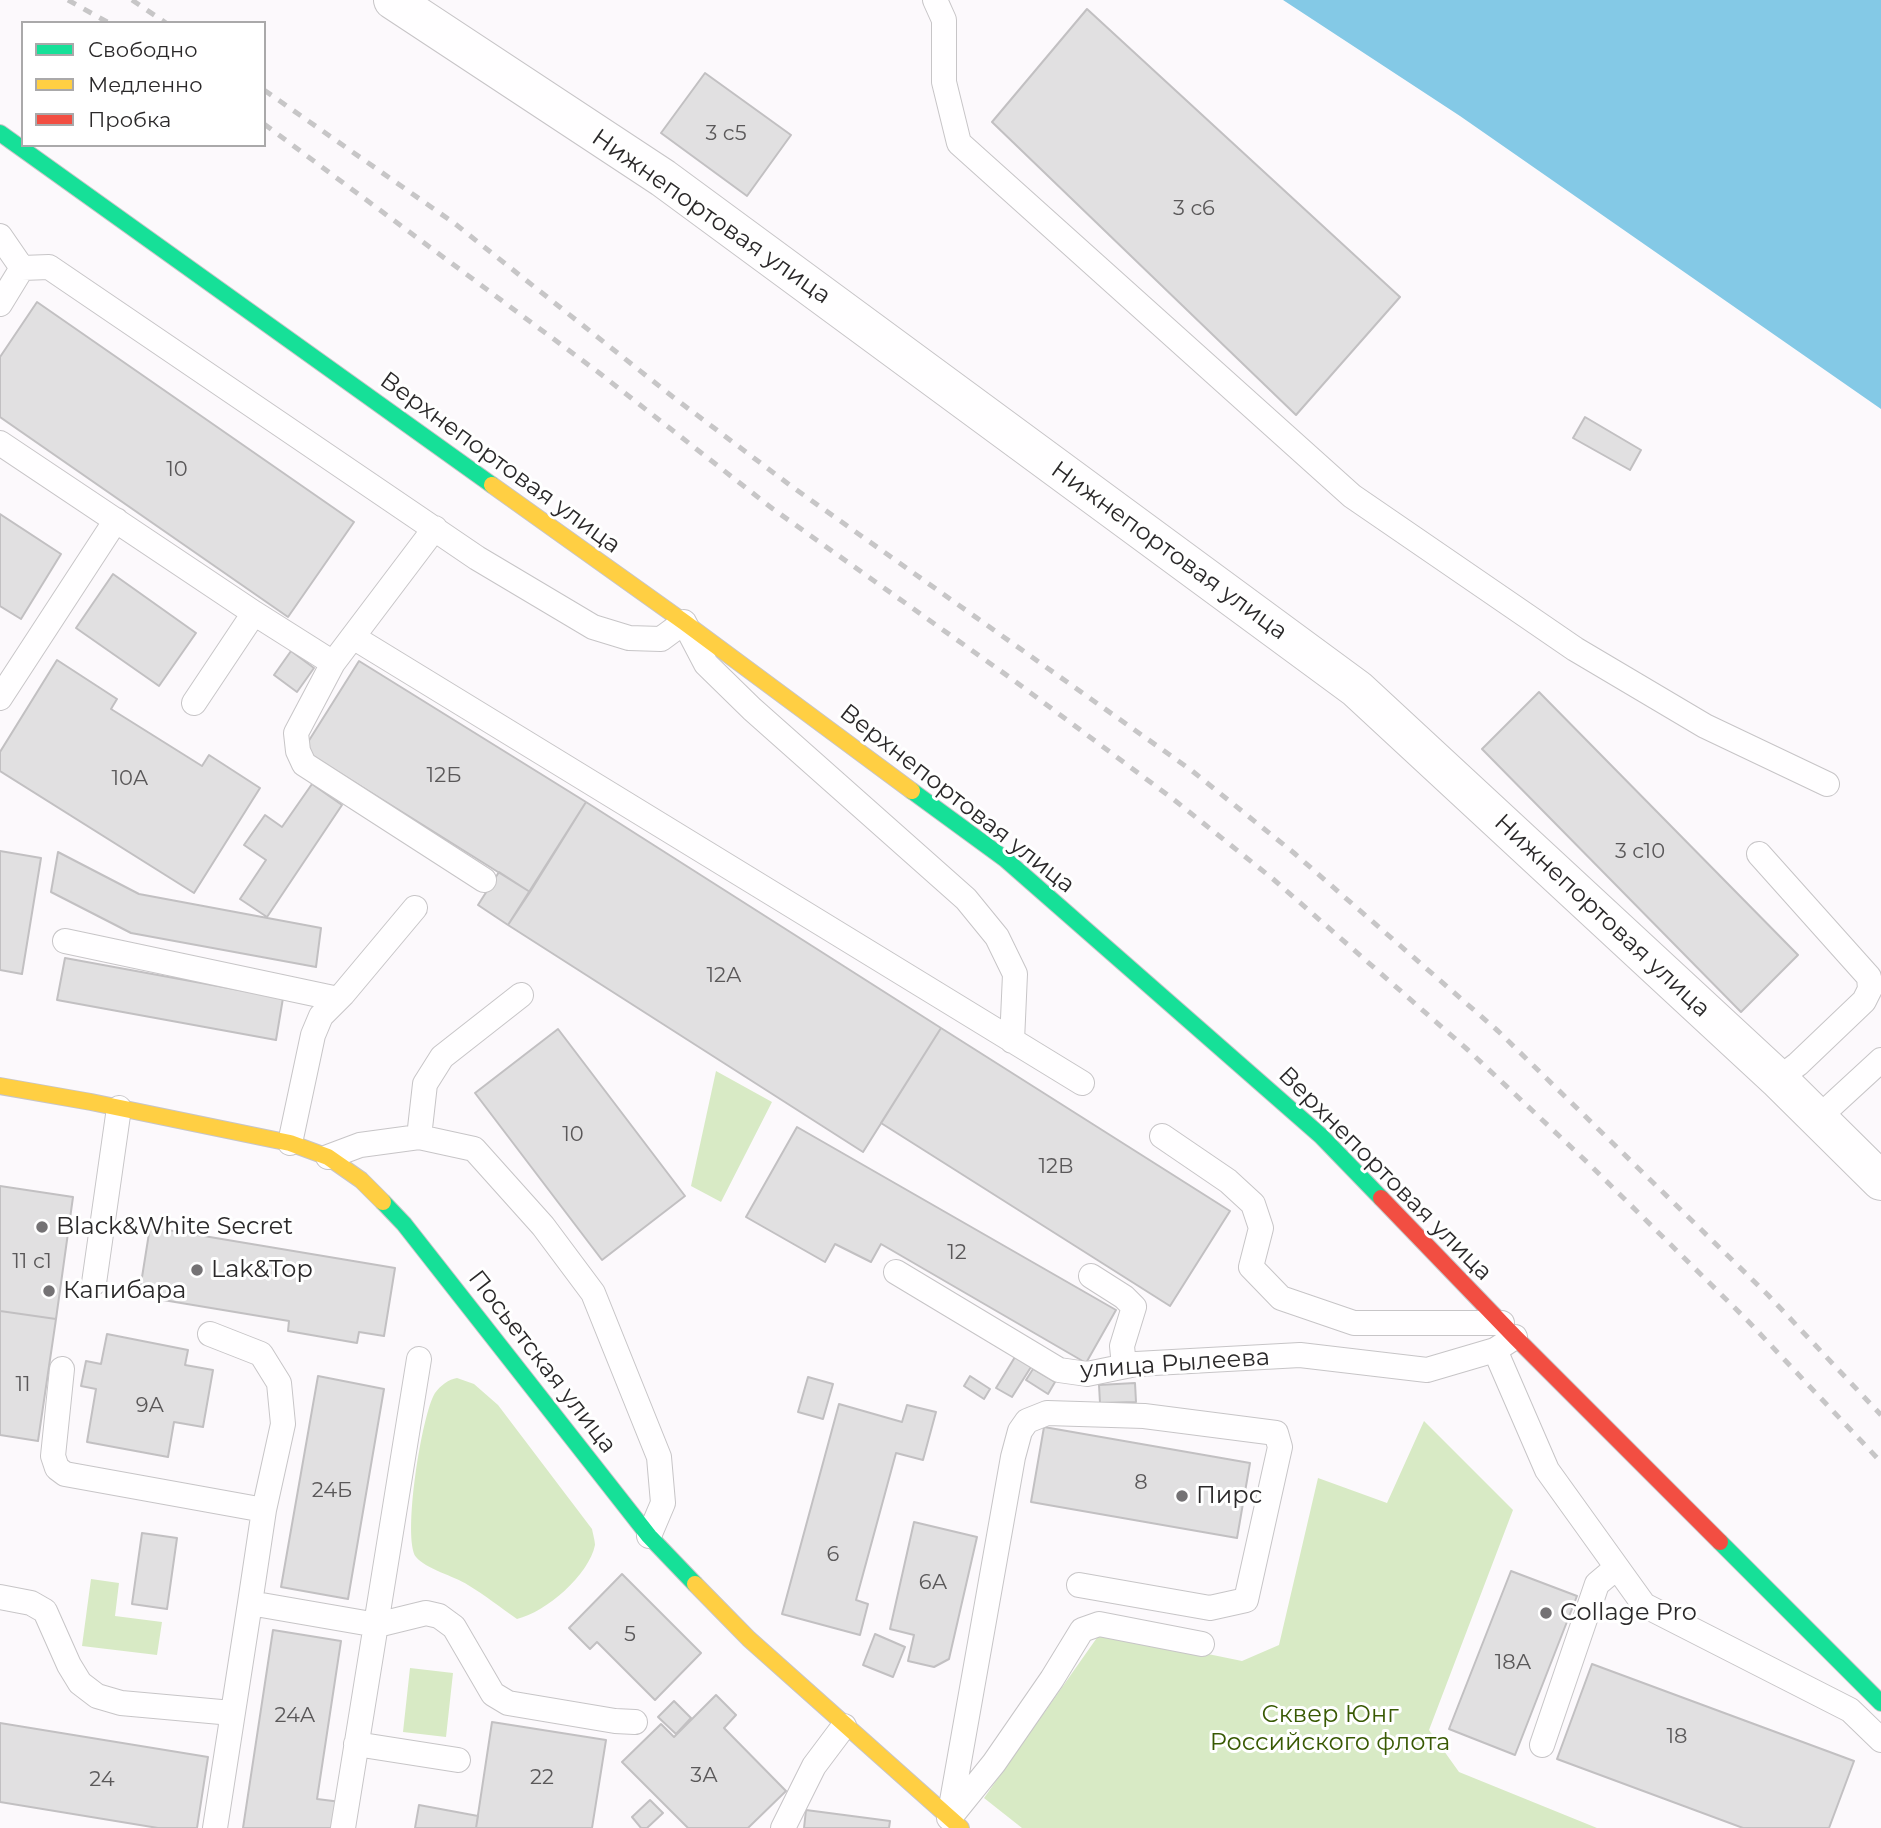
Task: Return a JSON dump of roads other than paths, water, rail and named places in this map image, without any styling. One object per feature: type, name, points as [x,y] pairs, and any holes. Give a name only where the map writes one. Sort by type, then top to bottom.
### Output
[{"type":"main road","name":"Верхнепортовая улица","points":[[0,133],[684,622],[1005,859],[1321,1136],[1504,1336],[1881,1703]]},
{"type":"main road","name":"Посьетская улица","points":[[0,1086],[290,1143],[328,1157],[361,1180],[404,1224],[649,1536],[749,1639],[955,1823]]},
{"type":"street","name":"Нижнепортовая улица","points":[[393,0],[663,178],[1357,689],[1778,1079],[1881,1181]]},
{"type":"lane","points":[[935,0],[944,20],[944,82],[959,143],[1352,496],[1575,649],[1704,726],[1827,784]]},
{"type":"lane","points":[[0,236],[22,268]]},
{"type":"lane","points":[[22,268],[50,267],[477,558],[593,627],[629,638],[661,639],[684,622],[706,664],[752,709],[966,899],[997,937],[1015,974],[1012,1041]]},
{"type":"lane","points":[[0,304],[22,268]]},
{"type":"lane","points":[[0,443],[333,663]]},
{"type":"lane","points":[[0,698],[116,520]]},
{"type":"lane","points":[[435,528],[333,663],[296,733],[298,751],[304,764],[484,880]]},
{"type":"lane","points":[[194,703],[254,613]]},
{"type":"lane","points":[[353,637],[1082,1083]]},
{"type":"lane","points":[[1759,855],[1869,977],[1870,989],[1864,1001],[1798,1064],[1778,1079]]},
{"type":"lane","points":[[290,1143],[313,1035],[321,1016],[415,908]]},
{"type":"lane","points":[[65,941],[338,999]]},
{"type":"lane","points":[[419,1137],[425,1084],[442,1058],[521,995]]},
{"type":"lane","points":[[1818,1118],[1881,1060]]},
{"type":"lane","points":[[94,1283],[119,1108]]},
{"type":"lane","points":[[1163,1136],[1228,1181],[1253,1204],[1261,1228],[1251,1267],[1281,1298],[1354,1322],[1504,1336],[1547,1470],[1644,1605],[1850,1710],[1881,1740]]},
{"type":"lane","points":[[328,1157],[360,1145],[419,1137],[474,1149],[543,1226],[593,1293],[659,1457],[663,1503],[649,1536]]},
{"type":"lane","name":"улица Рылеева","points":[[896,1272],[1059,1370],[1087,1374],[1136,1364],[1300,1355],[1427,1370],[1504,1336]]},
{"type":"lane","points":[[1091,1276],[1124,1297],[1134,1307],[1122,1346],[1124,1366]]},
{"type":"lane","points":[[211,1334],[261,1354],[279,1383],[283,1424],[264,1510],[215,1828]]},
{"type":"lane","points":[[343,1828],[419,1359]]},
{"type":"lane","points":[[62,1369],[53,1456],[57,1468],[65,1474],[264,1510]]},
{"type":"lane","points":[[955,1823],[1013,1457],[1020,1431],[1027,1421],[1047,1413],[1144,1416],[1276,1433],[1280,1447],[1245,1600],[1210,1608],[1079,1585]]},
{"type":"lane","points":[[1542,1745],[1597,1584],[1616,1567]]},
{"type":"lane","points":[[0,1597],[31,1603],[45,1611],[80,1683],[97,1696],[121,1703],[232,1713]]},
{"type":"lane","points":[[250,1603],[377,1625],[426,1614],[439,1616],[454,1627],[493,1694],[508,1703],[635,1722]]},
{"type":"lane","points":[[955,1823],[1082,1630],[1099,1623],[1202,1644]]},
{"type":"lane","points":[[783,1828],[814,1766],[844,1726]]},
{"type":"lane","points":[[356,1744],[458,1760]]},
{"type":"water","points":[[1283,0],[1881,0],[1881,409],[1460,116]]},
{"type":"railway","points":[[68,0],[105,21]]},
{"type":"railway","points":[[132,0],[163,21]]},
{"type":"railway","points":[[266,91],[454,223],[673,397],[791,486],[1191,770],[1294,853],[1498,1031],[1768,1295],[1881,1415]]},
{"type":"railway","points":[[266,125],[598,372],[773,509],[1012,679],[1173,799],[1273,879],[1468,1050],[1588,1163],[1747,1320],[1881,1462]]},
{"type":"place","name":"Black&White Secret","points":[[42,1227]]},
{"type":"place","name":"Lak&Top","points":[[197,1270]]},
{"type":"place","name":"Капибара","points":[[49,1291]]},
{"type":"place","name":"Пирс","points":[[1182,1496]]},
{"type":"place","name":"Collage Pro","points":[[1546,1613]]},
{"type":"park label","name":"Сквер Юнг Российского флота","points":[[1330,1729]]}]
